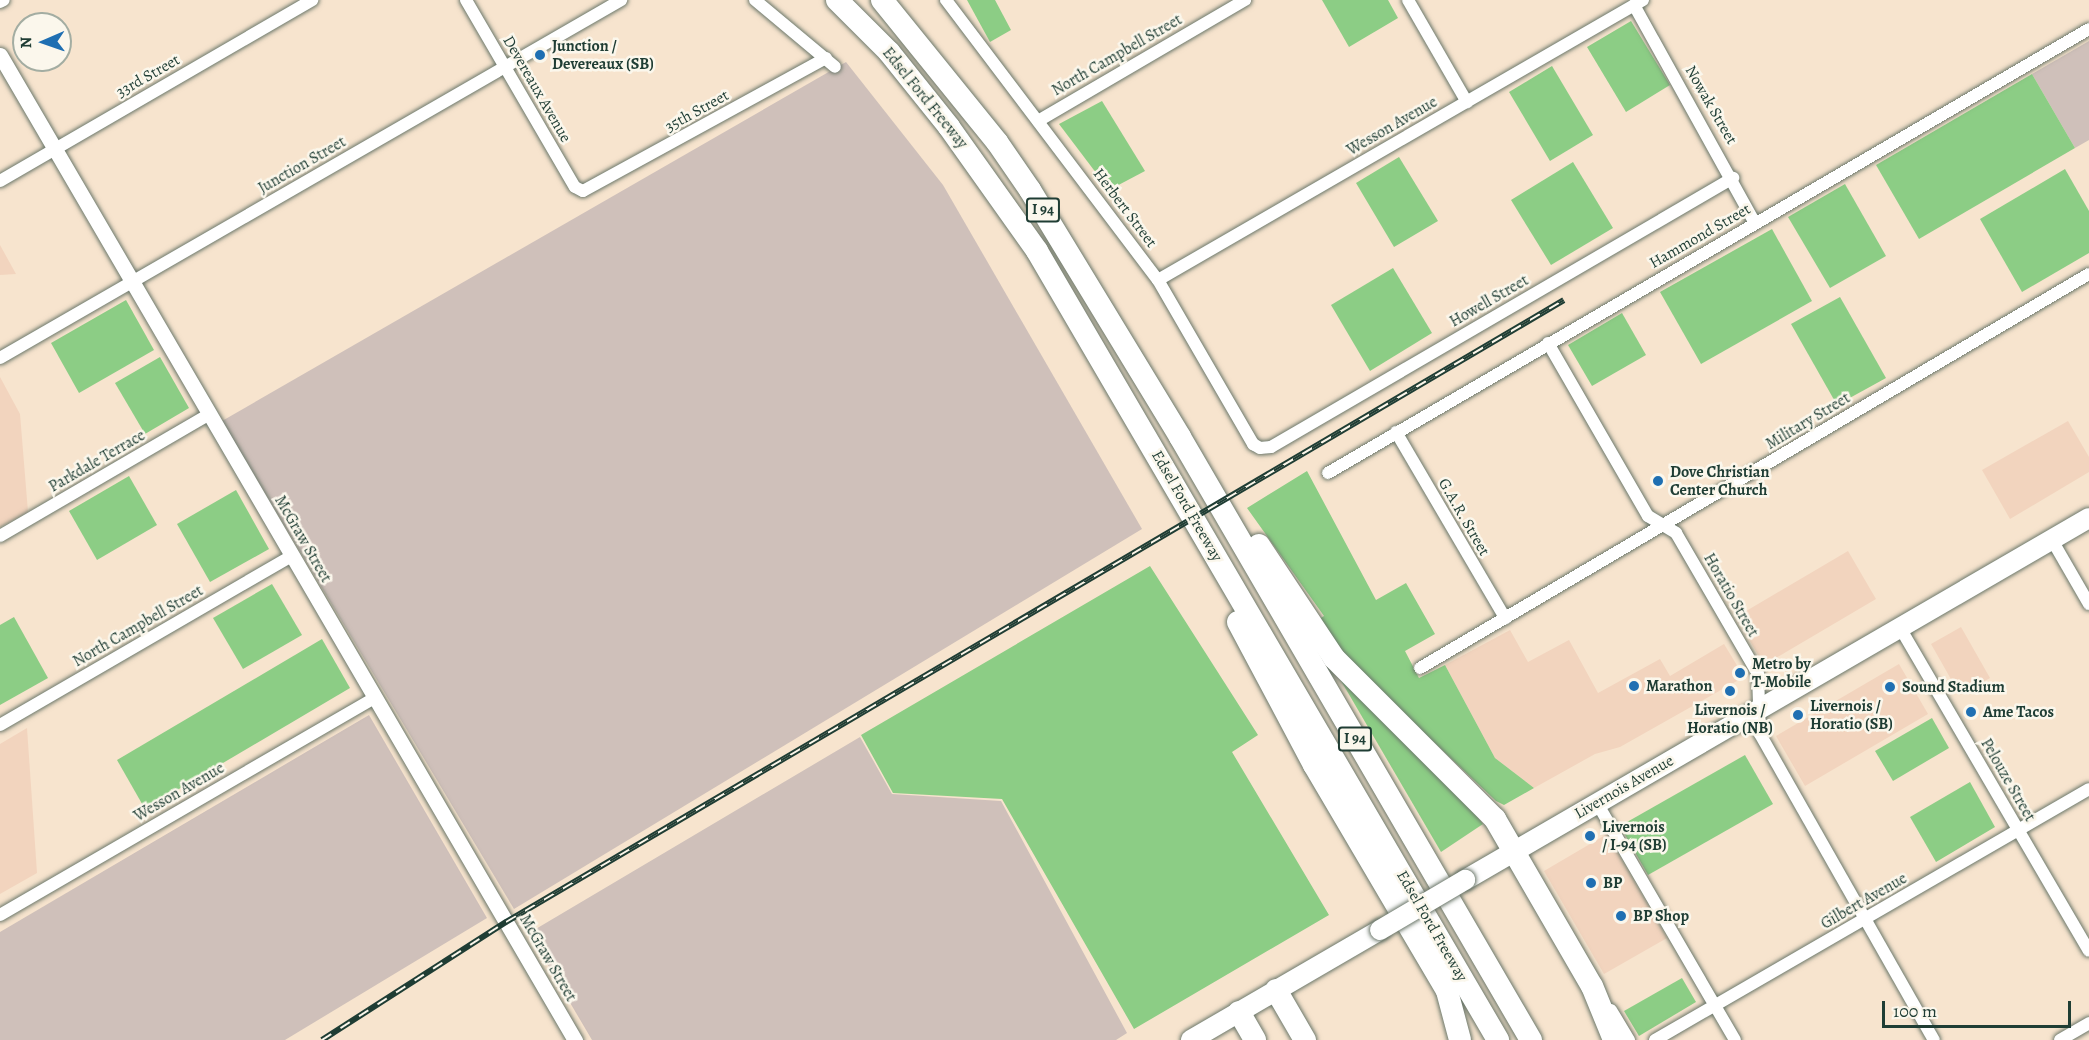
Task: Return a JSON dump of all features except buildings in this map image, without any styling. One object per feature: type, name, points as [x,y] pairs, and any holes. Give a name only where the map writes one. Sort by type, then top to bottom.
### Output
[{"type":"highway","name":"Edsel Ford Freeway","points":[[837,0],[888,52],[1004,202],[1067,299],[1498,1040]]},
{"type":"highway","name":"Edsel Ford Freeway","points":[[882,0],[975,114],[1030,190],[1180,437],[1531,1040]]},
{"type":"highway","points":[[1180,437],[1209,469],[1334,658],[1495,819],[1509,854],[1592,986],[1614,1040]]},
{"type":"highway","points":[[1178,490],[1204,560],[1314,765],[1447,991],[1460,1040]]},
{"type":"highway","points":[[1276,990],[1305,1040]]},
{"type":"highway","points":[[1239,1012],[1255,1040]]},
{"type":"main road","name":"Livernois Avenue","points":[[1197,1038],[1899,626],[2089,518]]},
{"type":"street","name":"33rd Street","points":[[0,181],[312,0]]},
{"type":"street","name":"Devereaux Avenue","points":[[466,0],[575,187],[583,191]]},
{"type":"street","name":"Junction Street","points":[[0,358],[621,0]]},
{"type":"street","name":"35th Street","points":[[583,191],[830,62],[755,0]]},
{"type":"street","name":"Herbert Street","points":[[946,0],[1158,280],[1253,444],[1260,448]]},
{"type":"street","name":"North Campbell Street","points":[[1038,121],[1245,0]]},
{"type":"street","points":[[1408,0],[1467,102]]},
{"type":"street","name":"Wesson Avenue","points":[[1158,280],[1638,3]]},
{"type":"street","name":"Nowak Street","points":[[1638,3],[1755,222]]},
{"type":"street","name":"Hammond Street","points":[[1328,473],[2089,29]]},
{"type":"street","name":"McGraw Street","points":[[0,55],[575,1040]]},
{"type":"street","name":"Howell Street","points":[[1260,448],[1271,447],[1733,178]]},
{"type":"street","name":"Military Street","points":[[1420,668],[2089,274]]},
{"type":"street","name":"Horatio Street","points":[[1548,343],[1648,516],[1676,533],[1758,674],[1760,734],[1934,1040]]},
{"type":"street","name":"Parkdale Terrace","points":[[0,536],[210,414]]},
{"type":"street","name":"G.A.R. Street","points":[[1396,432],[1505,618]]},
{"type":"street","points":[[2052,540],[2089,604]]},
{"type":"street","name":"North Campbell Street","points":[[0,725],[292,556]]},
{"type":"street","name":"Pelouze Street","points":[[1899,626],[2089,951]]},
{"type":"street","name":"Wesson Avenue","points":[[0,915],[375,698]]},
{"type":"street","name":"Gilbert Avenue","points":[[1655,1040],[2089,789]]},
{"type":"street","points":[[1598,802],[1735,1040]]},
{"type":"street","points":[[1592,986],[1608,1004],[1629,1040]]},
{"type":"street","points":[[2060,1040],[2089,1023]]},
{"type":"shaded area","points":[[2089,41],[2089,140],[2075,148],[2032,74]]},
{"type":"shaded area","points":[[846,62],[943,185],[1142,529],[514,909],[222,421]]},
{"type":"shaded area","points":[[0,245],[16,274],[0,275]]},
{"type":"shaded area","points":[[0,377],[20,414],[28,512],[0,527]]},
{"type":"shaded area","points":[[2068,421],[2089,457],[2089,472],[2010,519],[1982,470]]},
{"type":"shaded area","points":[[1848,551],[1876,599],[1764,665],[1736,617]]},
{"type":"shaded area","points":[[1961,627],[1990,678],[1960,695],[1931,644]]},
{"type":"shaded area","points":[[1510,630],[1528,662],[1569,640],[1598,693],[1660,659],[1670,676],[1724,644],[1744,677],[1620,747],[1595,754],[1534,788],[1495,758],[1445,665]]},
{"type":"shaded area","points":[[1899,664],[1928,714],[1805,786],[1776,736]]},
{"type":"shaded area","points":[[369,715],[487,918],[285,1040],[0,1040],[0,932]]},
{"type":"shaded area","points":[[27,728],[37,873],[0,894],[0,744]]},
{"type":"shaded area","points":[[860,737],[892,794],[1001,801],[1127,1033],[1116,1040],[592,1040],[529,933]]},
{"type":"shaded area","points":[[1607,834],[1667,938],[1604,974],[1544,871]]},
{"type":"green space","points":[[967,0],[995,0],[1011,30],[990,42]]},
{"type":"green space","points":[[1322,0],[1388,0],[1398,18],[1349,47]]},
{"type":"green space","points":[[1631,21],[1670,85],[1626,112],[1587,47]]},
{"type":"green space","points":[[1552,66],[1593,135],[1550,161],[1509,92]]},
{"type":"green space","points":[[2032,74],[2075,148],[1919,239],[1876,165]]},
{"type":"green space","points":[[1102,101],[1145,171],[1109,190],[1059,124]]},
{"type":"green space","points":[[1399,157],[1438,221],[1394,247],[1356,183]]},
{"type":"green space","points":[[1573,162],[1613,228],[1551,265],[1511,200]]},
{"type":"green space","points":[[2065,169],[2089,211],[2089,253],[2022,292],[1980,219]]},
{"type":"green space","points":[[1845,184],[1886,256],[1830,288],[1788,217]]},
{"type":"green space","points":[[1772,229],[1812,301],[1701,364],[1660,292]]},
{"type":"green space","points":[[1393,268],[1432,333],[1370,371],[1331,305]]},
{"type":"green space","points":[[1840,297],[1886,378],[1837,405],[1791,324]]},
{"type":"green space","points":[[126,300],[154,350],[79,393],[51,343]]},
{"type":"green space","points":[[1622,313],[1646,355],[1592,386],[1568,345]]},
{"type":"green space","points":[[160,357],[189,408],[145,434],[115,383]]},
{"type":"green space","points":[[1307,471],[1376,600],[1406,583],[1435,634],[1405,651],[1419,678],[1445,665],[1495,758],[1534,788],[1504,805],[1496,801],[1347,660],[1319,619],[1324,616],[1247,508]]},
{"type":"green space","points":[[129,476],[157,525],[97,560],[69,511]]},
{"type":"green space","points":[[236,490],[269,549],[210,582],[177,524]]},
{"type":"green space","points":[[1150,566],[1258,735],[1232,752],[1329,915],[1134,1029],[1002,799],[893,793],[861,735]]},
{"type":"green space","points":[[272,584],[302,635],[243,669],[213,618]]},
{"type":"green space","points":[[14,617],[48,678],[0,705],[0,625]]},
{"type":"green space","points":[[322,639],[350,688],[145,809],[117,760]]},
{"type":"green space","points":[[1340,679],[1469,805],[1483,824],[1441,852]]},
{"type":"green space","points":[[1932,718],[1949,748],[1893,781],[1875,751]]},
{"type":"green space","points":[[1745,755],[1773,804],[1648,875],[1620,826]]},
{"type":"green space","points":[[1970,782],[1995,827],[1936,862],[1910,817]]},
{"type":"green space","points":[[1682,978],[1696,1002],[1639,1036],[1624,1011]]},
{"type":"railway","points":[[322,1040],[506,922],[1564,300]]},
{"type":"place","name":"Junction / Devereaux (SB)","points":[[540,55]]},
{"type":"place","name":"Dove Christian Center Church","points":[[1658,481]]},
{"type":"place","name":"Metro by T-Mobile","points":[[1740,673]]},
{"type":"place","name":"Marathon","points":[[1634,686]]},
{"type":"place","name":"Sound Stadium","points":[[1890,687]]},
{"type":"place","name":"Livernois / Horatio (NB)","points":[[1730,691]]},
{"type":"place","name":"Ame Tacos","points":[[1971,712]]},
{"type":"place","name":"Livernois / Horatio (SB)","points":[[1798,715]]},
{"type":"place","name":"Livernois / I-94 (SB)","points":[[1590,836]]},
{"type":"place","name":"BP","points":[[1591,883]]},
{"type":"place","name":"BP Shop","points":[[1621,916]]}]
